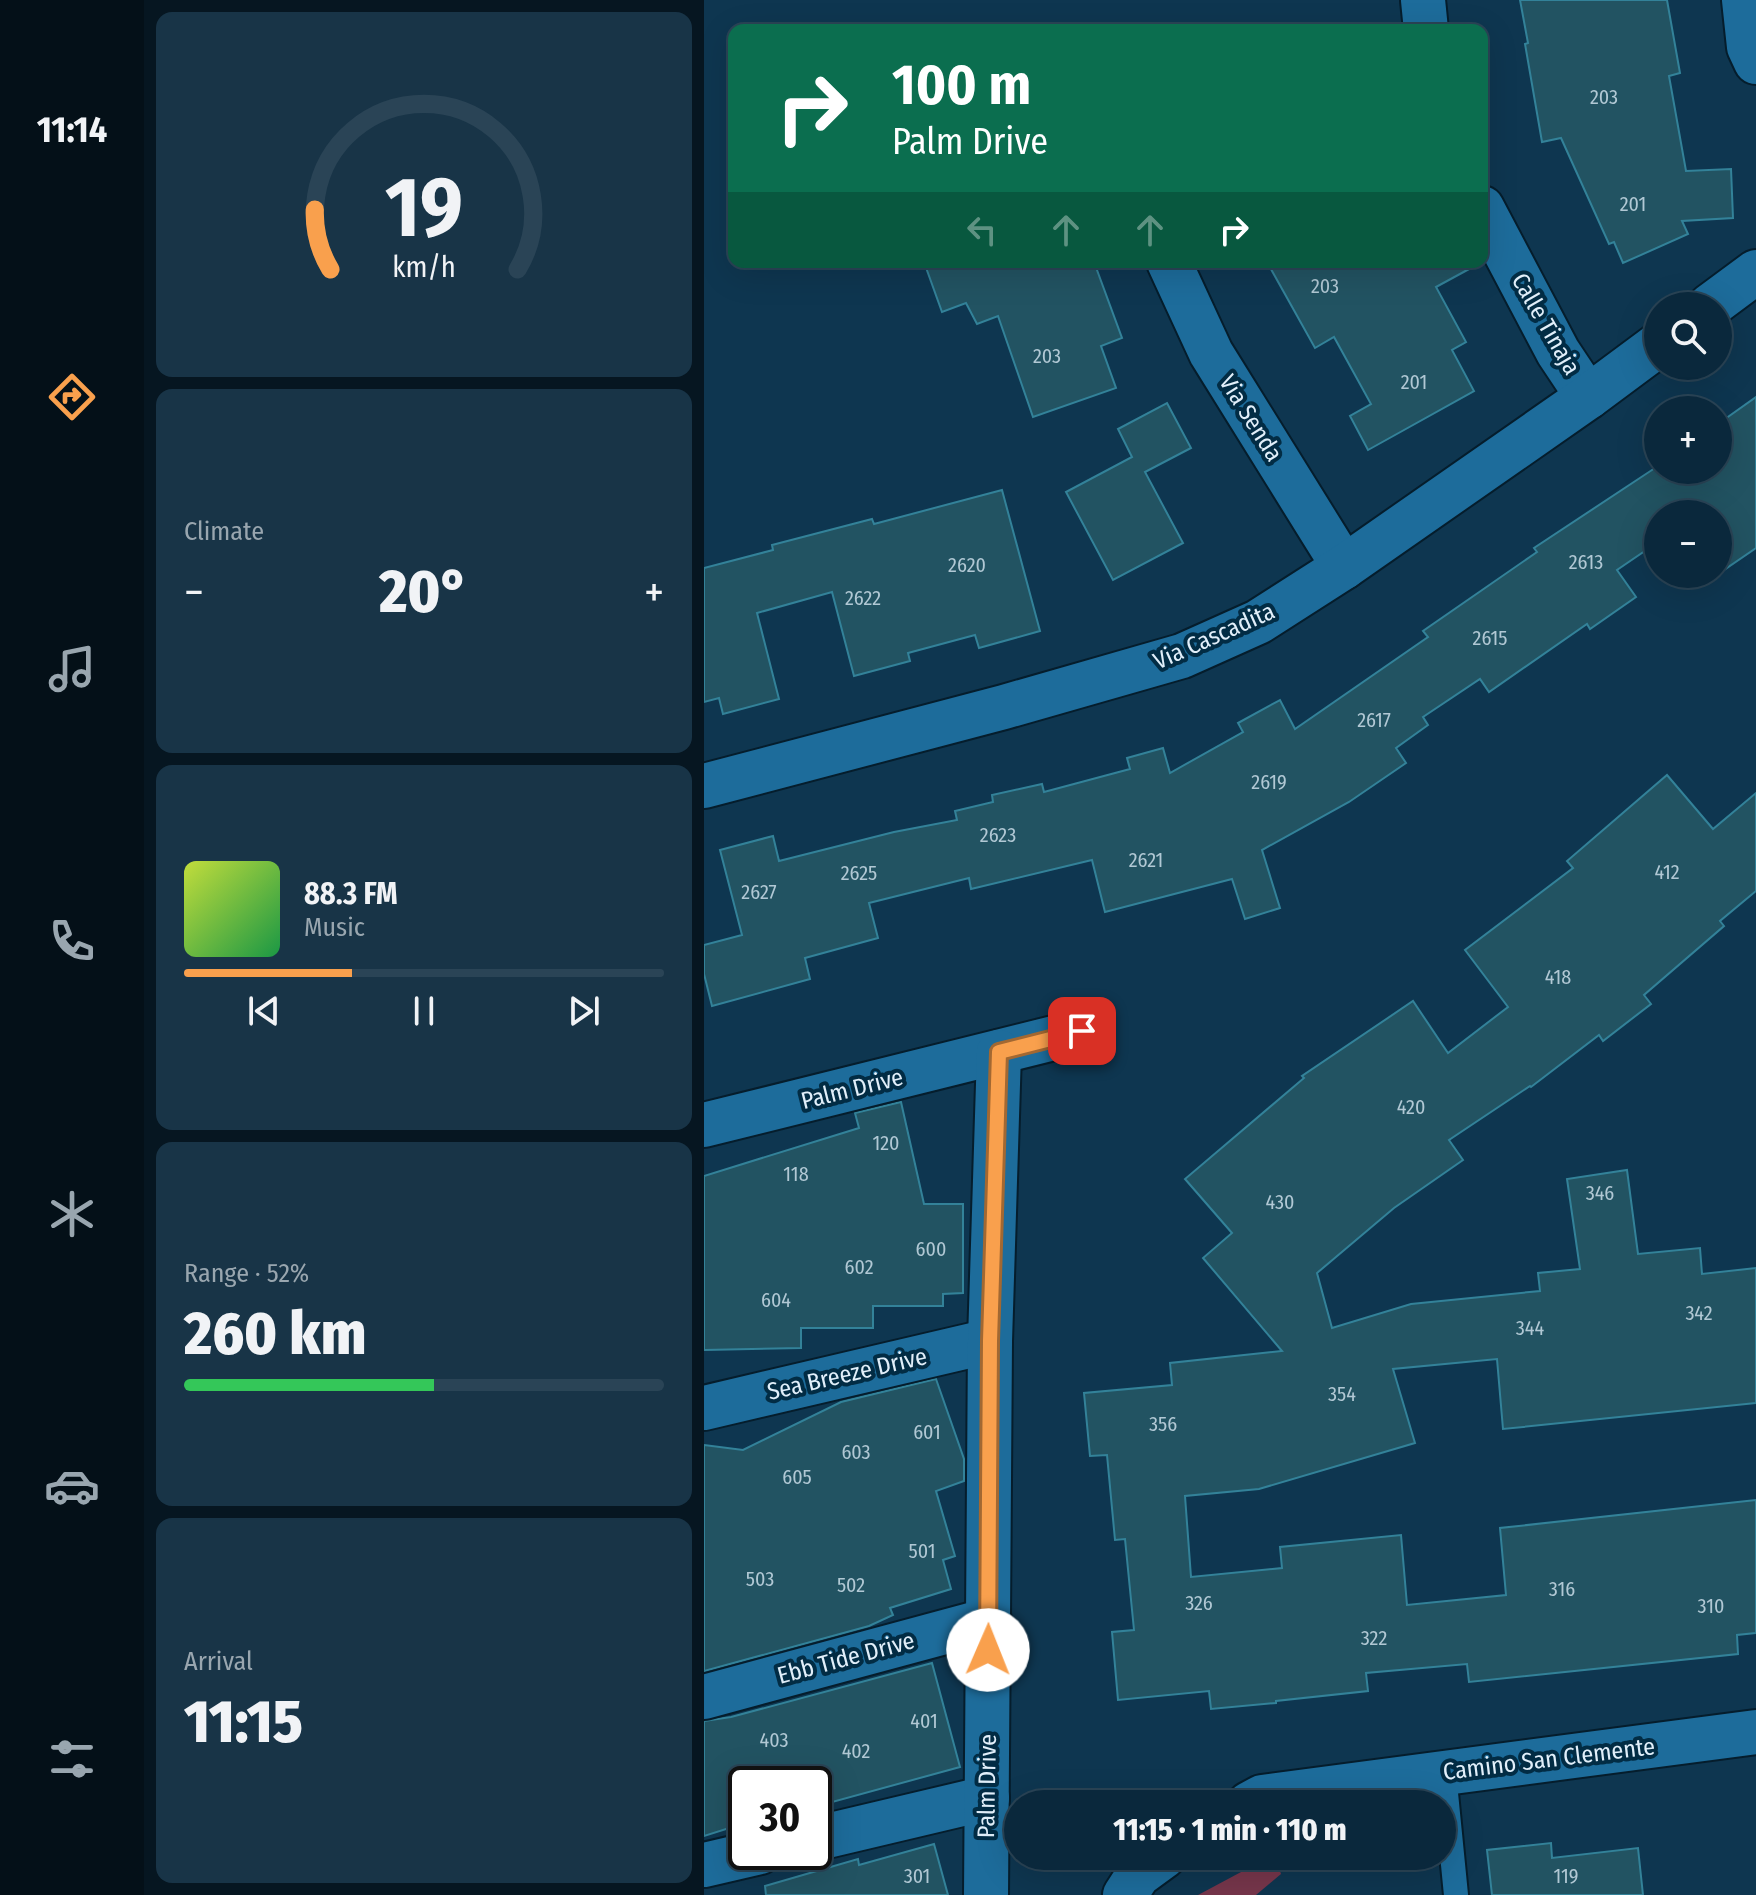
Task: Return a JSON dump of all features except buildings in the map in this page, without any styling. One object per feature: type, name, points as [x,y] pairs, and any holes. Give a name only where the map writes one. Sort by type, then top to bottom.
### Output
[{"type":"street","points":[[1423,0],[1425,24]]},
{"type":"street","points":[[1744,0],[1749,47],[1756,62]]},
{"type":"street","name":"Calle Tinaja","points":[[1488,219],[1558,352],[1588,397]]},
{"type":"street","name":"Via Senda","points":[[1172,268],[1211,353],[1344,567]]},
{"type":"street","points":[[1729,292],[1756,272]]},
{"type":"street","name":"Via Cascadita","points":[[704,786],[1004,707],[1182,656],[1258,622],[1344,567],[1644,355]]},
{"type":"street","name":"Palm Drive","points":[[704,1125],[1082,1031]]},
{"type":"street","name":"Palm Drive","points":[[986,1895],[990,1341],[999,1052]]},
{"type":"street","name":"Sea Breeze Drive","points":[[704,1408],[990,1341]]},
{"type":"street","name":"Ebb Tide Drive","points":[[704,1697],[989,1620]]},
{"type":"street","name":"Camino San Clemente","points":[[1315,1790],[1756,1732]]},
{"type":"street","points":[[832,1835],[987,1798]]},
{"type":"street","points":[[704,1865],[728,1859]]},
{"type":"street","points":[[1125,1895],[1145,1870]]},
{"type":"lane","points":[[1444,1773],[1456,1895]]},
{"type":"shaded area","points":[[1245,1870],[1280,1870],[1281,1874],[1256,1895],[1198,1895]]},
{"type":"route","points":[[988,1650],[990,1341],[999,1052],[1082,1031]]}]
